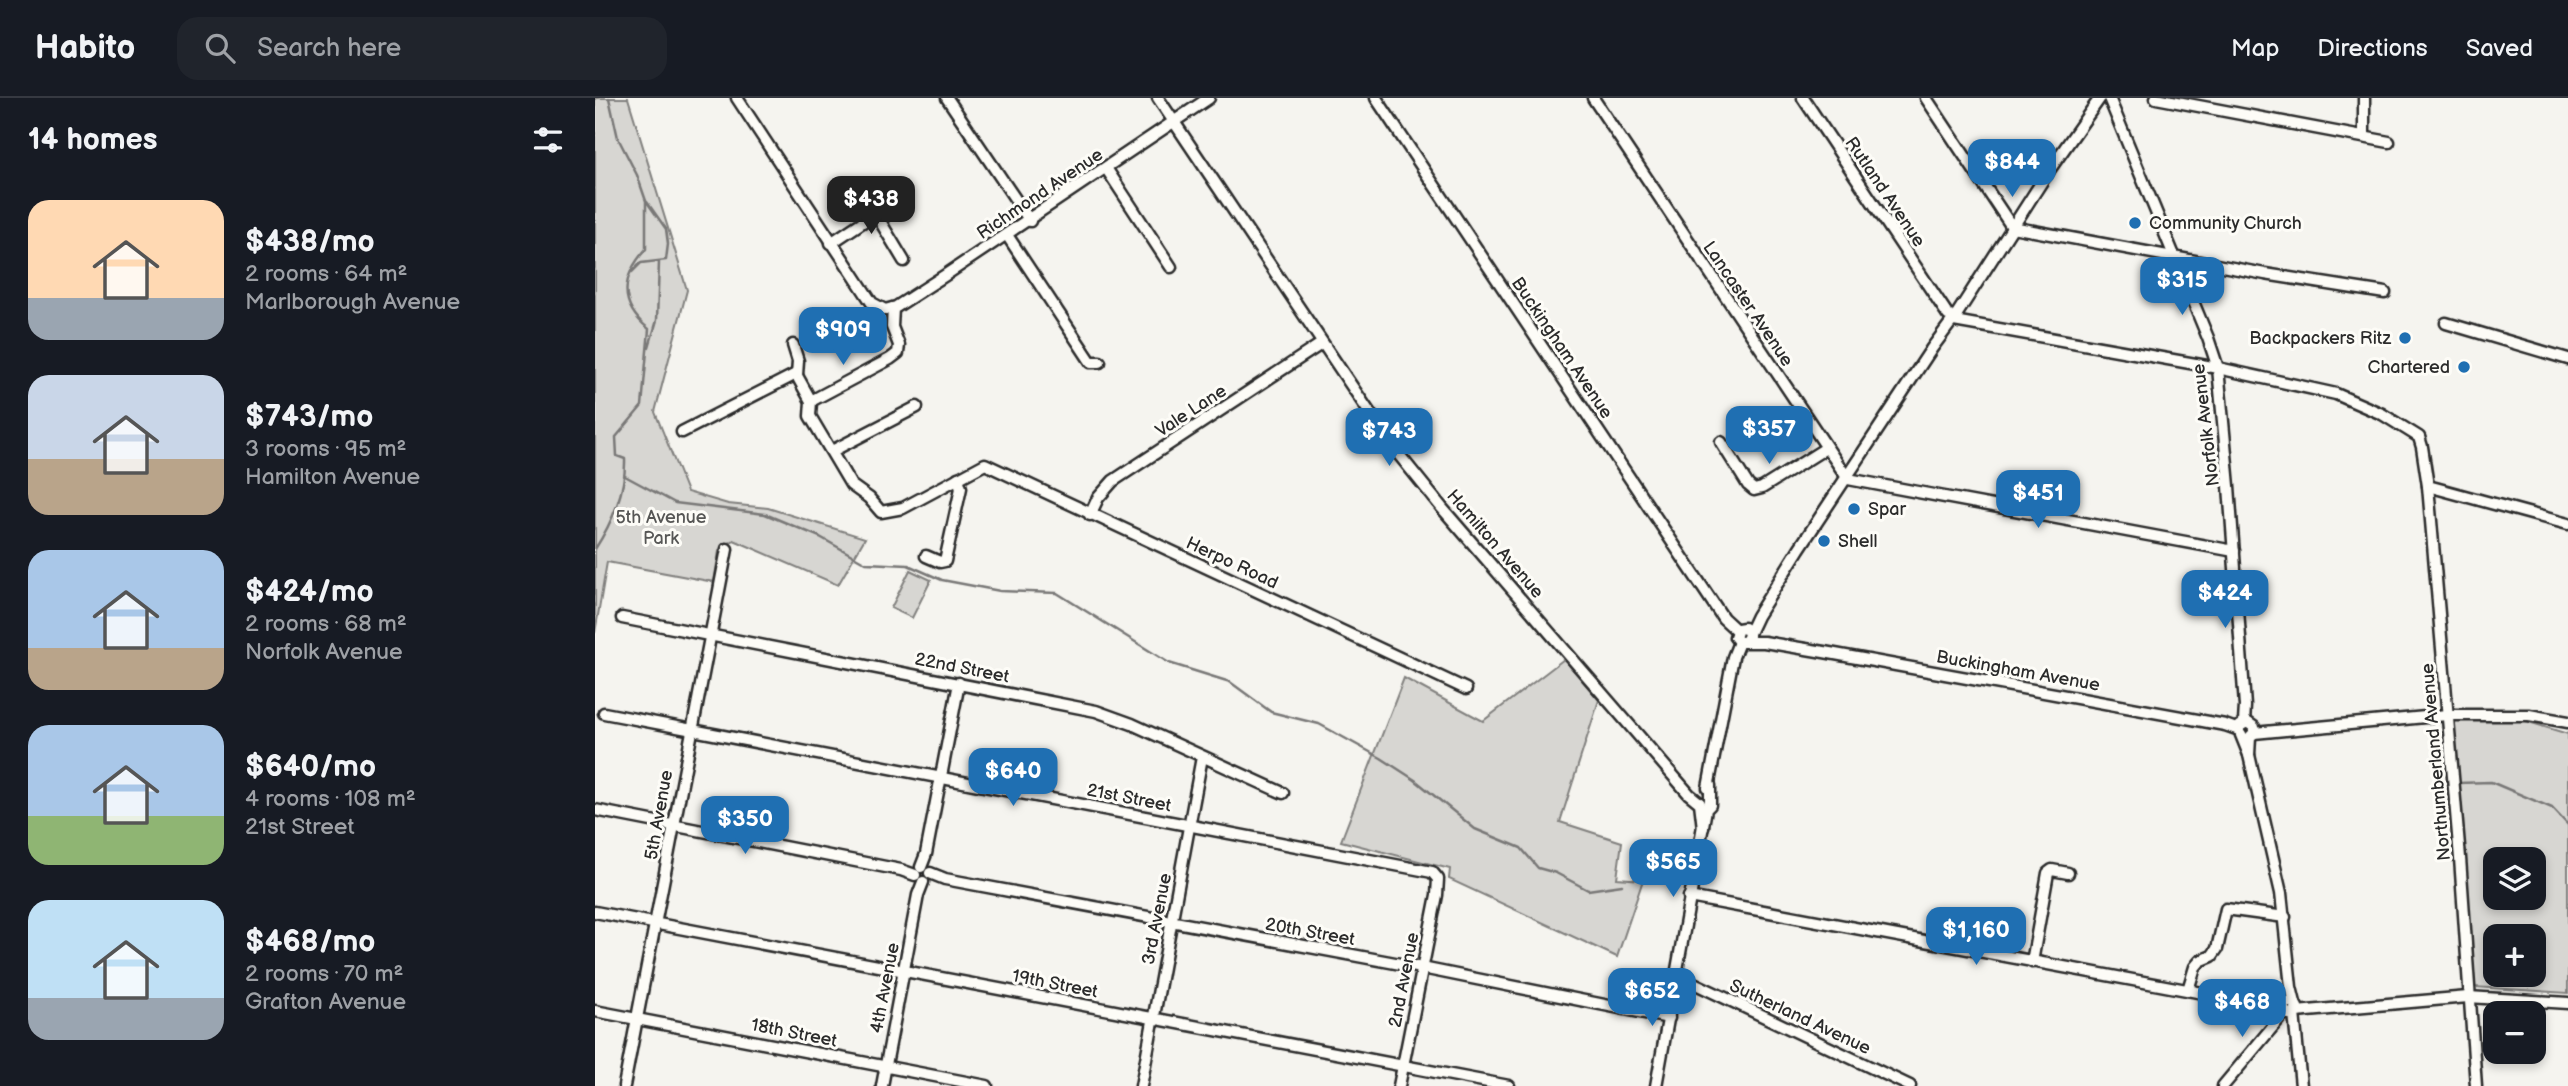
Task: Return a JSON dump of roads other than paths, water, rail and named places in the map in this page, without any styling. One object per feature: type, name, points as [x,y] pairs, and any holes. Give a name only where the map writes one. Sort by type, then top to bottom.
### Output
[{"type":"street","points":[[737,98],[872,303],[889,309],[898,342],[898,352],[890,359],[811,401]]},
{"type":"street","points":[[947,98],[1030,221]]},
{"type":"street","name":"Hamilton Avenue","points":[[1158,98],[1376,425],[1424,485],[1685,789],[1704,803]]},
{"type":"street","name":"Richmond Avenue","points":[[889,309],[1030,221],[1209,98]]},
{"type":"street","name":"Buckingham Avenue","points":[[1376,98],[1722,615],[1742,634],[1764,642],[2247,729]]},
{"type":"street","name":"Lancaster Avenue","points":[[1593,98],[1848,479]]},
{"type":"street","name":"Rutland Avenue","points":[[1803,98],[1941,304],[1953,316]]},
{"type":"street","points":[[1926,98],[2012,226],[2385,293]]},
{"type":"street","points":[[2088,114],[2094,98]]},
{"type":"street","points":[[1656,1086],[1703,828],[1704,803],[1710,785],[1733,657],[1742,634],[1757,616],[2088,114],[2102,98],[2109,98]]},
{"type":"street","name":"Norfolk Avenue","points":[[2102,98],[2116,117]]},
{"type":"street","name":"Norfolk Avenue","points":[[2109,98],[2218,368],[2247,729]]},
{"type":"street","points":[[2156,98],[2191,101],[2389,142]]},
{"type":"street","points":[[2364,98],[2364,137]]},
{"type":"street","points":[[1106,168],[1171,267]]},
{"type":"street","points":[[831,243],[874,216],[880,221],[904,261]]},
{"type":"street","points":[[1007,235],[1091,362],[1100,362]]},
{"type":"street","points":[[1953,316],[1975,324],[2218,368]]},
{"type":"street","points":[[2446,323],[2568,359]]},
{"type":"street","name":"Vale Lane","points":[[1090,515],[1102,491],[1121,475],[1321,344]]},
{"type":"street","points":[[793,345],[798,361],[797,375],[811,401],[810,416],[853,488],[869,498],[881,512],[903,508],[958,478],[961,488],[946,559],[940,562],[926,556]]},
{"type":"street","name":"Northumberland Avenue","points":[[2218,368],[2336,394],[2382,414],[2419,437],[2428,486],[2460,858],[2476,1086]]},
{"type":"street","points":[[682,432],[797,375]]},
{"type":"street","points":[[832,451],[917,407]]},
{"type":"street","points":[[1721,442],[1748,485],[1754,489],[1762,488],[1826,448]]},
{"type":"street","name":"Herpo Road","points":[[958,478],[985,464],[1466,689]]},
{"type":"street","points":[[1848,479],[2234,551]]},
{"type":"street","points":[[2428,486],[2568,524]]},
{"type":"street","name":"5th Avenue","points":[[624,1086],[727,549]]},
{"type":"street","name":"22nd Street","points":[[622,618],[1104,713],[1283,793]]},
{"type":"street","name":"4th Avenue","points":[[882,1086],[959,683]]},
{"type":"street","name":"21st Street","points":[[604,713],[1427,870],[1438,879]]},
{"type":"street","points":[[2301,1086],[2295,1026],[2290,1008],[2291,987],[2285,917],[2249,755],[2247,729],[2273,730],[2447,715],[2529,715],[2568,722]]},
{"type":"street","name":"3rd Avenue","points":[[1141,1086],[1202,757]]},
{"type":"street","name":"20th Street","points":[[595,810],[1422,968],[1669,1018]]},
{"type":"street","points":[[2032,962],[2048,873],[2052,870],[2068,873]]},
{"type":"street","name":"2nd Avenue","points":[[1399,1086],[1438,879]]},
{"type":"street","points":[[1689,897],[2290,1008],[2315,1009],[2468,997],[2568,1003]]},
{"type":"street","points":[[2188,990],[2197,964],[2212,956],[2217,949],[2226,909],[2285,917]]},
{"type":"street","name":"19th Street","points":[[595,912],[1509,1086]]},
{"type":"street","name":"Sutherland Avenue","points":[[1677,975],[1910,1086]]},
{"type":"street","points":[[2223,1086],[2290,1008]]},
{"type":"street","name":"18th Street","points":[[595,1011],[987,1086]]},
{"type":"waterway","points":[[595,549],[612,517],[623,482],[625,459],[617,456],[616,437],[642,406],[649,329],[632,310],[627,290],[632,270],[646,249],[646,201],[637,175],[618,138],[609,98]]},
{"type":"waterway","points":[[632,272],[641,263],[666,260],[666,229],[647,202]]},
{"type":"waterway","points":[[649,347],[657,320],[659,262]]},
{"type":"waterway","points":[[625,476],[675,503],[765,514],[820,537],[866,563],[908,565],[942,580],[1000,591],[1057,593],[1169,663],[1230,682],[1271,712],[1319,724],[1381,758],[1415,780],[1475,829],[1521,848],[1538,868],[1556,873],[1588,890],[1622,885]]},
{"type":"waterway","points":[[2458,783],[2491,782],[2552,808],[2568,825]]},
{"type":"place","name":"Community Church","points":[[2135,223]]},
{"type":"place","name":"Backpackers Ritz","points":[[2405,338]]},
{"type":"place","name":"Chartered","points":[[2464,367]]},
{"type":"place","name":"Spar","points":[[1854,509]]},
{"type":"place","name":"Shell","points":[[1824,541]]},
{"type":"park label","name":"5th Avenue Park","points":[[661,527]]}]
